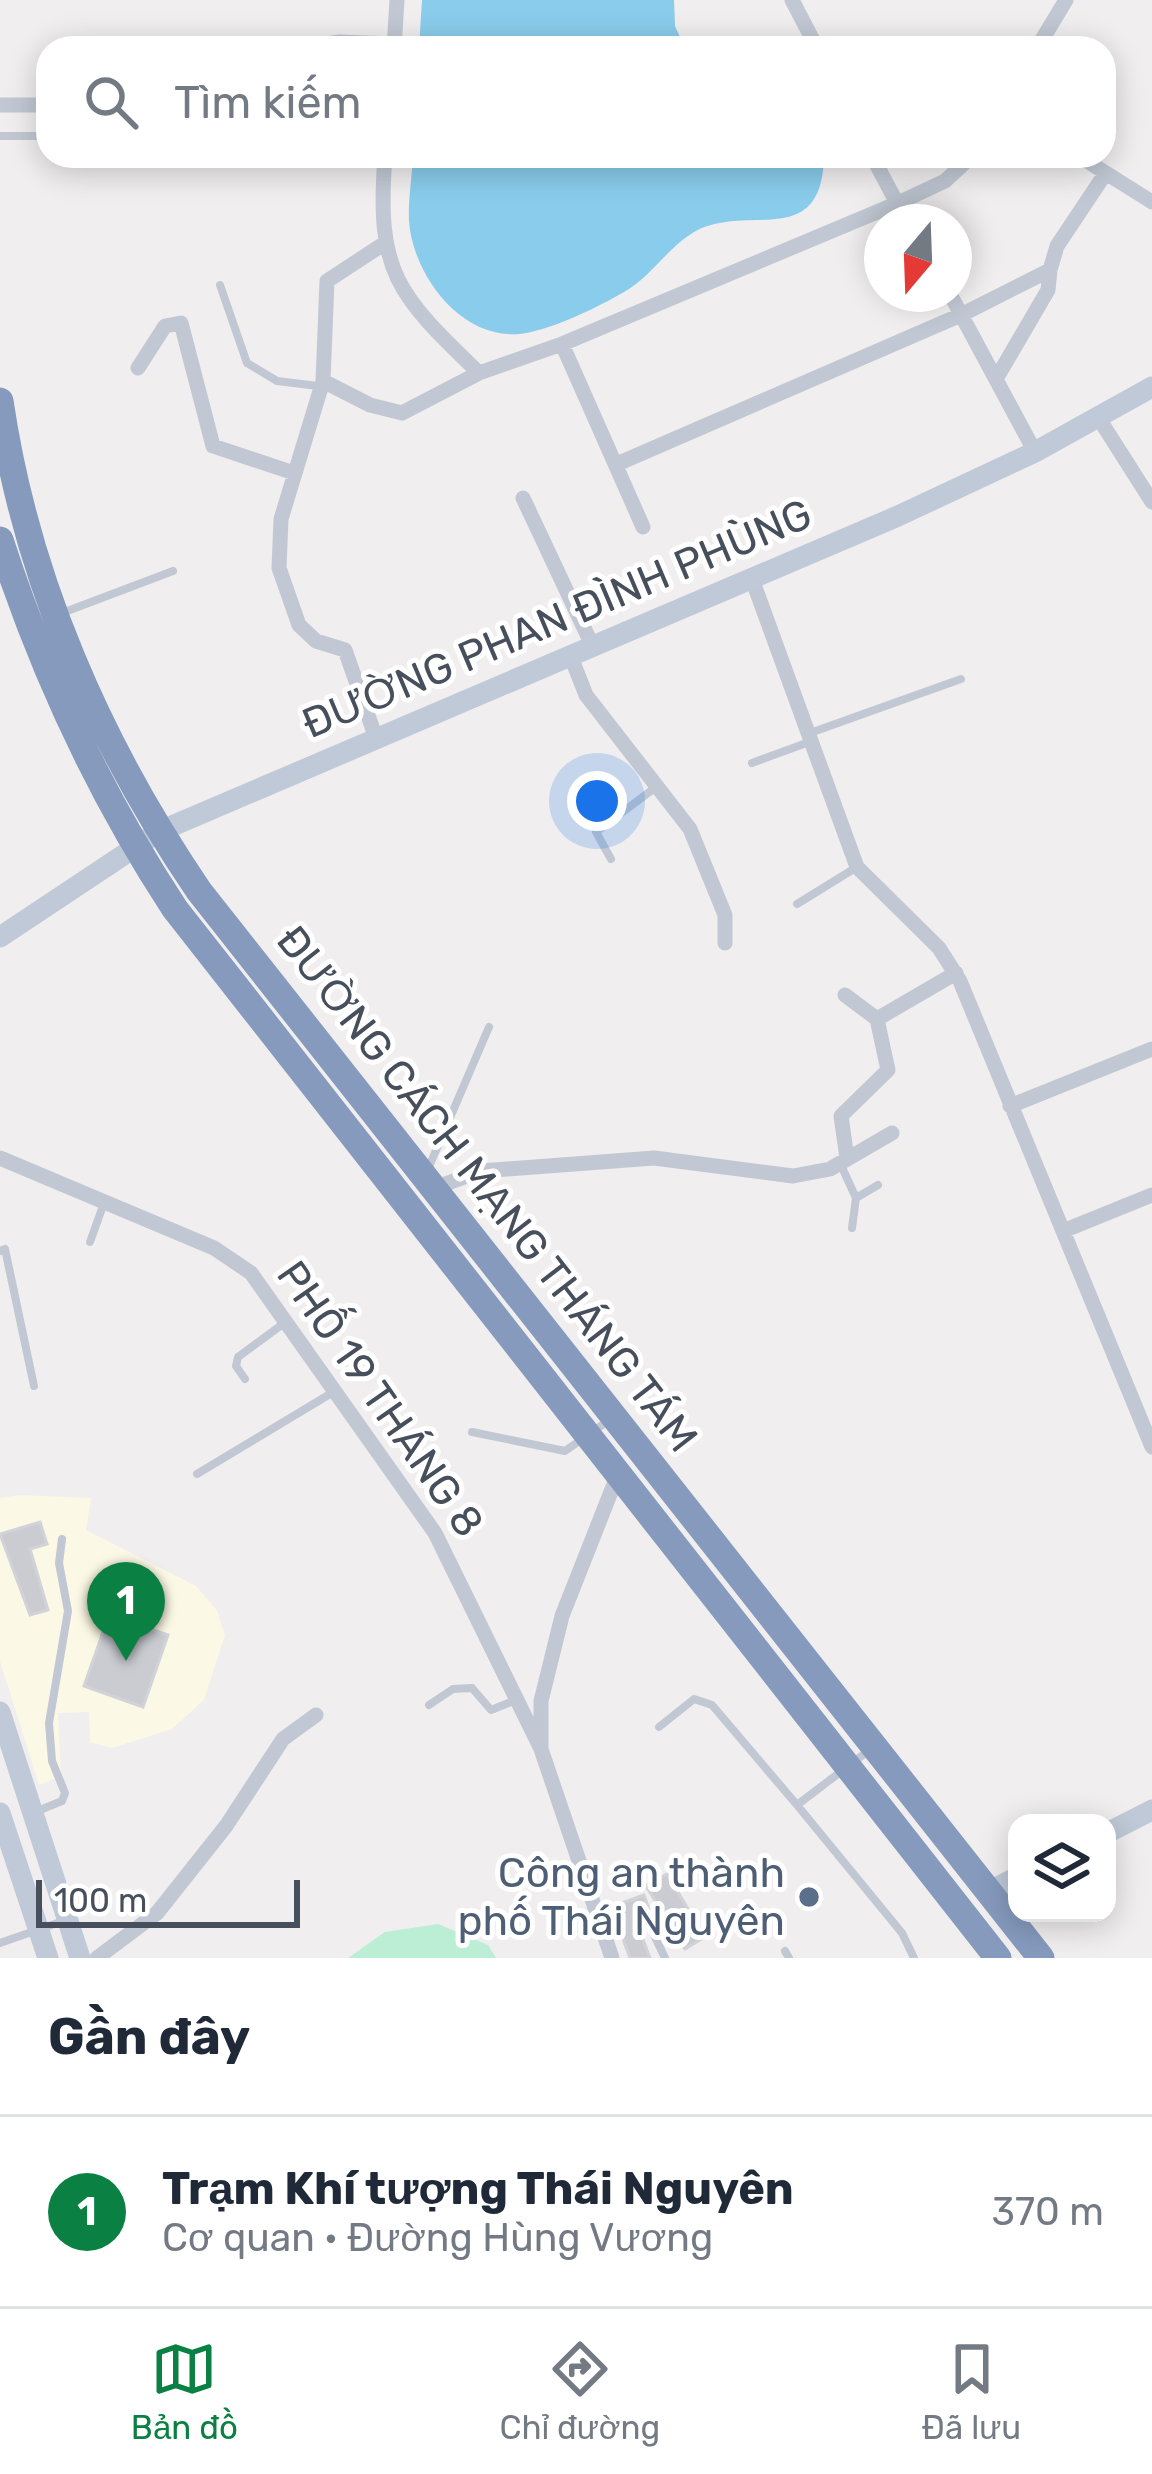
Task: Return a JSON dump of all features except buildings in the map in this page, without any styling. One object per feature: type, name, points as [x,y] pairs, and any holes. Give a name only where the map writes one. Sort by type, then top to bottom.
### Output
[{"type":"highway","name":"ĐƯỜNG CÁCH MẠNG THÁNG TÁM","points":[[1,417],[14,487],[54,616],[175,909],[591,1436],[630,1460],[873,1747],[1041,1958]]},
{"type":"highway","name":"ĐƯỜNG CÁCH MẠNG THÁNG TÁM","points":[[0,540],[43,662],[146,838],[614,1416],[630,1460],[850,1766],[998,1958]]},
{"type":"street","points":[[395,36],[398,0]]},
{"type":"street","points":[[792,0],[811,36]]},
{"type":"street","points":[[1044,36],[1066,0]]},
{"type":"street","points":[[0,105],[36,105]]},
{"type":"street","points":[[384,168],[380,216],[388,264],[406,299],[478,373]]},
{"type":"street","points":[[878,168],[896,204],[945,181],[959,168]]},
{"type":"street","points":[[1097,168],[1152,202]]},
{"type":"street","points":[[996,379],[1048,290],[1057,246],[1105,173]]},
{"type":"street","points":[[322,384],[402,413],[478,373],[562,344],[864,217]]},
{"type":"street","points":[[376,738],[345,650],[308,637],[285,594],[278,546],[294,473],[322,384],[327,281],[385,243]]},
{"type":"street","points":[[617,464],[963,314],[1050,270]]},
{"type":"street","points":[[963,314],[1035,452]]},
{"type":"street","points":[[138,368],[165,326],[181,322],[212,446],[294,473]]},
{"type":"street","points":[[562,344],[644,527]]},
{"type":"street","name":"ĐƯỜNG PHAN ĐÌNH PHÙNG","points":[[0,937],[146,838],[752,579],[1035,452],[1152,387]]},
{"type":"street","points":[[1098,417],[1152,502]]},
{"type":"street","points":[[523,498],[593,647]]},
{"type":"street","points":[[752,579],[857,867],[938,948],[956,974],[1063,1231],[1145,1407],[1152,1447]]},
{"type":"street","points":[[571,656],[586,695],[684,818],[725,915],[725,943]]},
{"type":"street","points":[[877,1018],[956,974]]},
{"type":"street","points":[[843,1160],[841,1116],[888,1070],[877,1018],[845,995]]},
{"type":"street","points":[[1010,1106],[1152,1049]]},
{"type":"street","points":[[429,1183],[481,1171],[683,1158],[793,1176],[820,1173],[892,1132]]},
{"type":"street","name":"PHỐ 19 THÁNG 8","points":[[0,1158],[214,1248],[251,1273],[289,1320],[435,1534],[541,1749],[612,1958]]},
{"type":"street","points":[[1063,1231],[1152,1195]]},
{"type":"street","points":[[541,1749],[548,1661],[630,1460]]},
{"type":"street","points":[[0,1712],[80,1958]]},
{"type":"street","points":[[97,1958],[157,1913],[226,1826],[283,1739],[316,1714]]},
{"type":"street","points":[[1116,1828],[1152,1810]]},
{"type":"street","points":[[0,1813],[48,1958]]},
{"type":"street","points":[[988,1892],[1008,1882]]},
{"type":"lane","points":[[0,136],[36,136]]},
{"type":"lane","points":[[220,285],[247,363],[277,381],[322,384]]},
{"type":"lane","points":[[54,616],[172,571]]},
{"type":"lane","points":[[752,763],[961,680]]},
{"type":"lane","points":[[611,860],[596,832],[656,788]]},
{"type":"lane","points":[[797,904],[857,867]]},
{"type":"lane","points":[[429,1183],[489,1027]]},
{"type":"lane","points":[[843,1160],[856,1198],[852,1228]]},
{"type":"lane","points":[[856,1198],[878,1185]]},
{"type":"lane","points":[[90,1242],[104,1201]]},
{"type":"lane","points":[[0,1251],[5,1249],[34,1386]]},
{"type":"lane","points":[[245,1379],[238,1357],[289,1320]]},
{"type":"lane","points":[[197,1474],[336,1390]]},
{"type":"lane","points":[[472,1432],[566,1451],[614,1416]]},
{"type":"lane","points":[[34,1813],[62,1801],[65,1793],[52,1761],[49,1723],[68,1611],[59,1563],[62,1539]]},
{"type":"lane","points":[[429,1705],[464,1687],[472,1688],[491,1710],[517,1699]]},
{"type":"lane","points":[[659,1727],[694,1700],[712,1705],[902,1933],[914,1958]]},
{"type":"lane","points":[[797,1805],[873,1747]]},
{"type":"lane","points":[[0,1943],[68,1920]]},
{"type":"lane","points":[[655,1937],[665,1958]]},
{"type":"shaded area","points":[[0,1498],[91,1498],[86,1530],[196,1586],[217,1610],[225,1635],[204,1700],[172,1729],[112,1748],[90,1742],[89,1712],[58,1713],[61,1776],[39,1785],[0,1661]]},
{"type":"green space","points":[[438,1924],[488,1945],[496,1958],[348,1958],[385,1932]]},
{"type":"water","points":[[422,0],[674,0],[680,36],[420,36]]},
{"type":"water","points":[[412,168],[822,168],[810,204],[796,214],[715,224],[694,232],[643,279],[614,298],[555,325],[508,334],[465,319],[432,285],[413,243]]},
{"type":"place","name":"Trạm Khí tượng Thái Nguyên","points":[[126,1661]]},
{"type":"place","name":"Công an thành phố Thái Nguyên","points":[[809,1897]]}]
